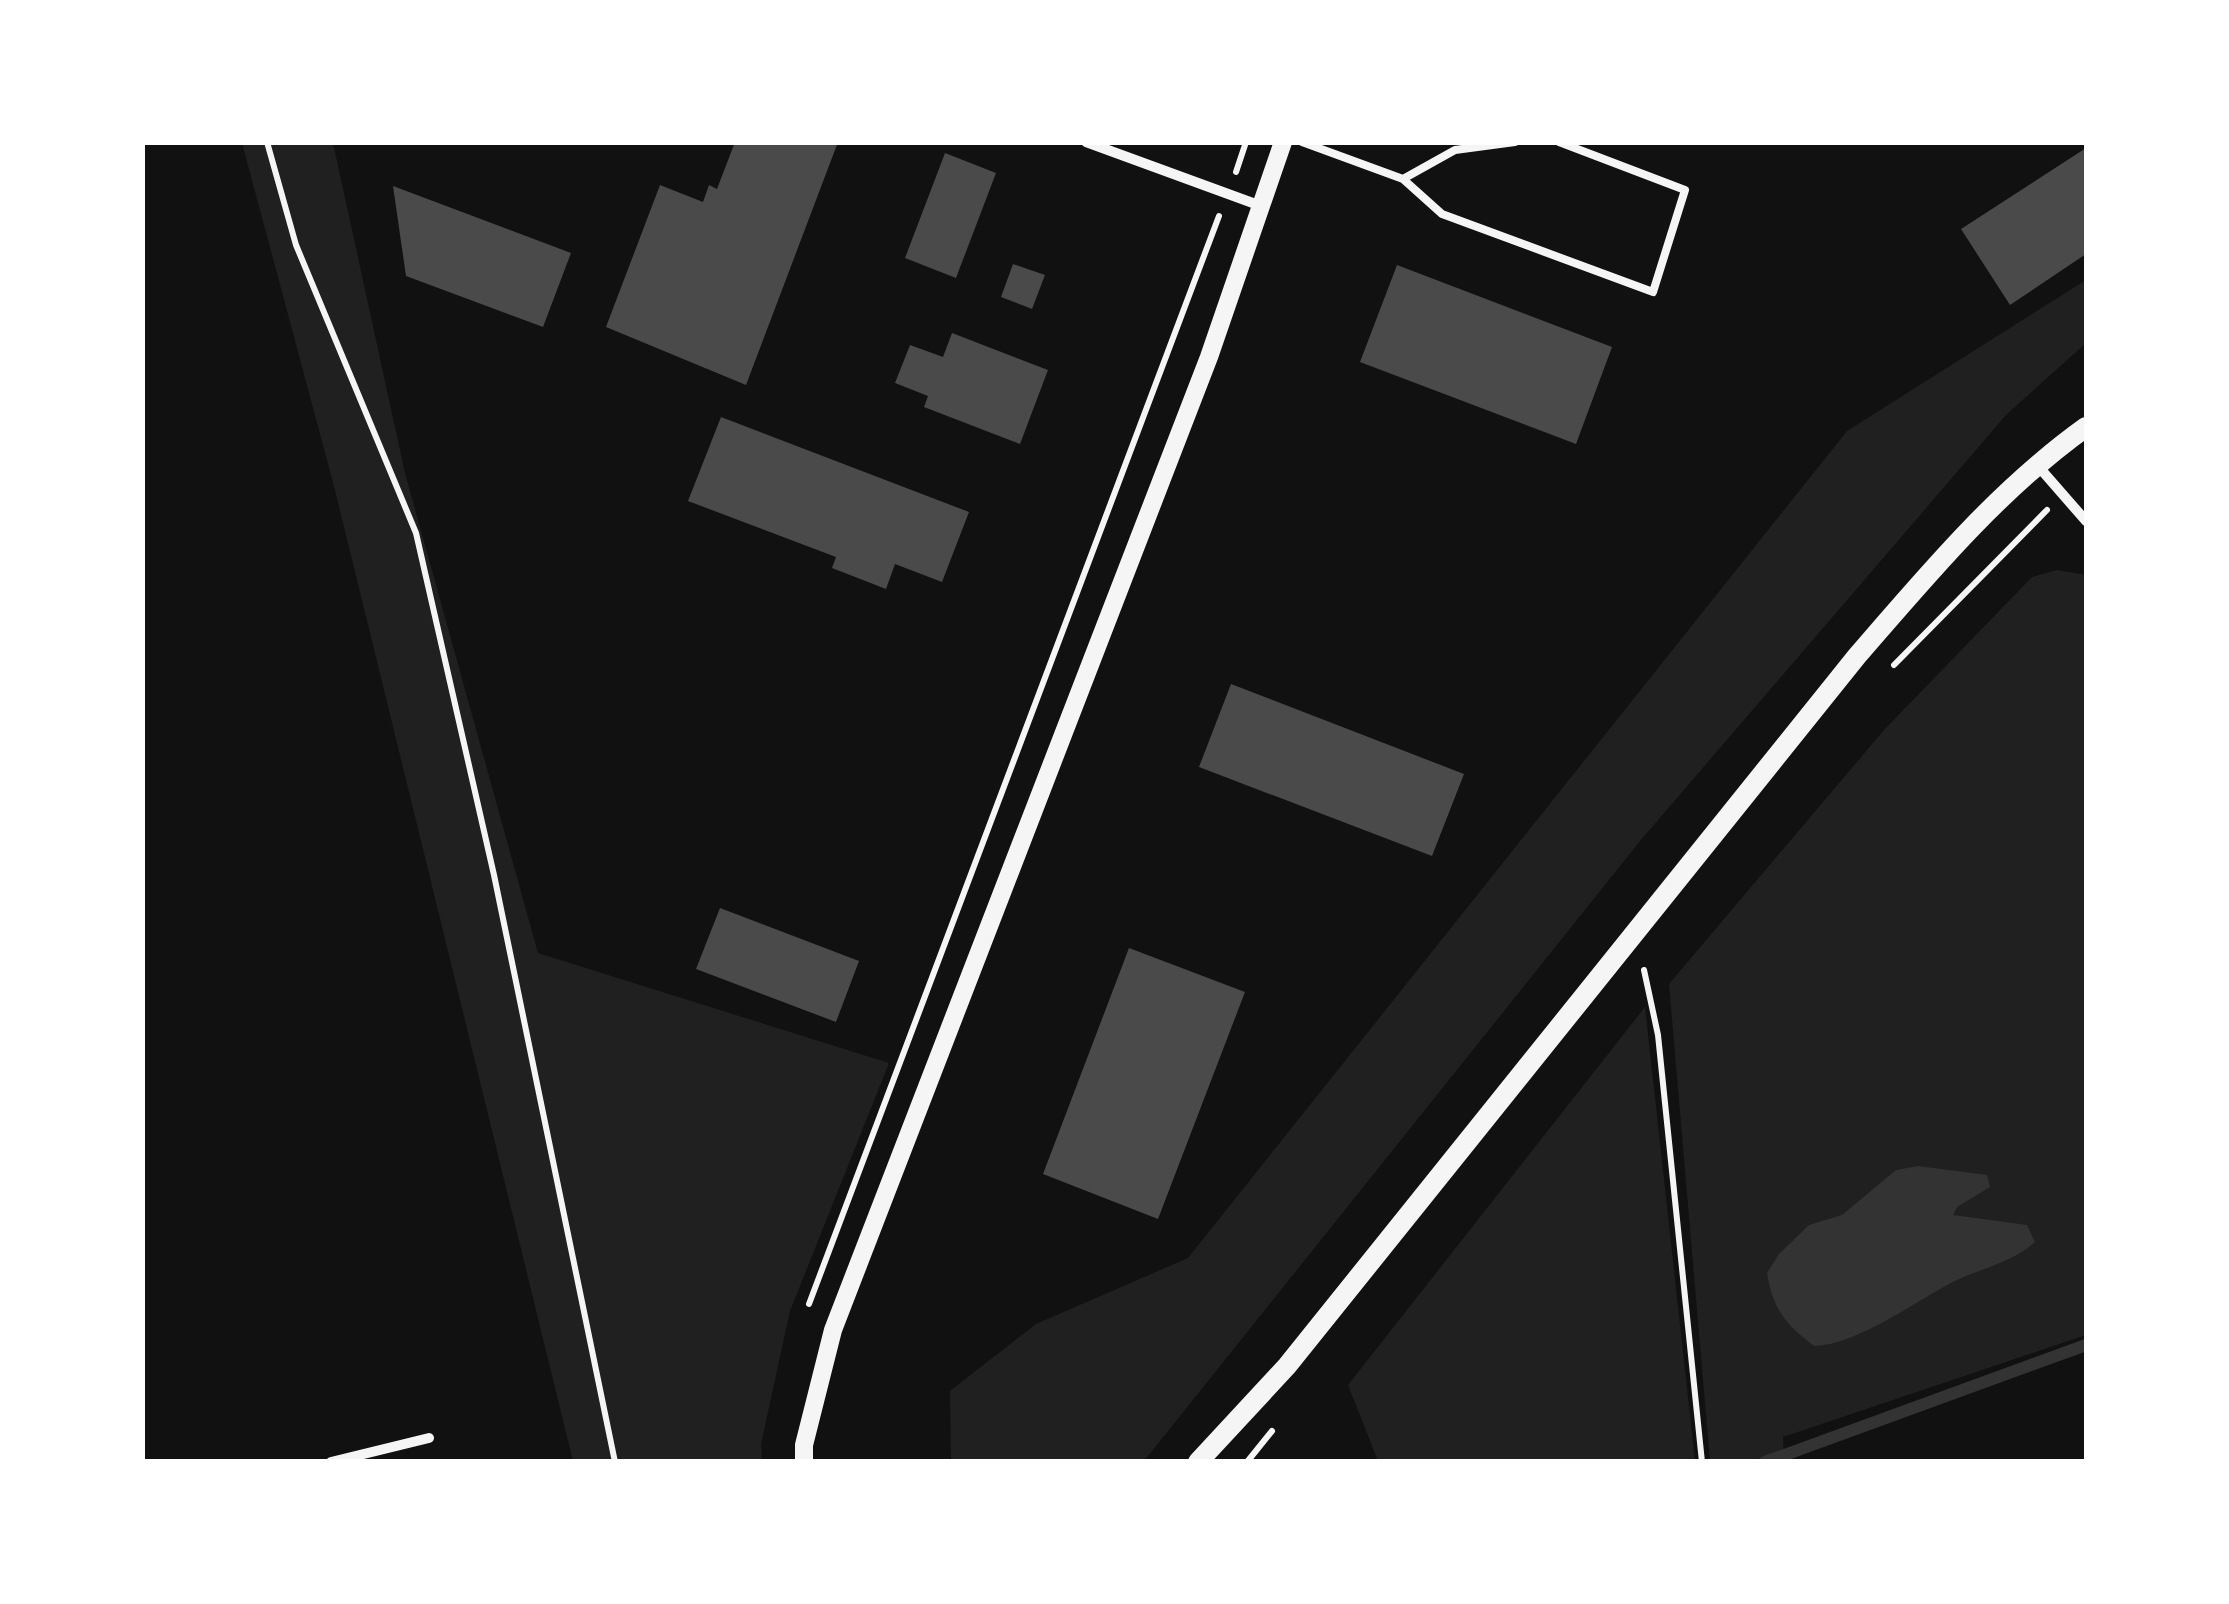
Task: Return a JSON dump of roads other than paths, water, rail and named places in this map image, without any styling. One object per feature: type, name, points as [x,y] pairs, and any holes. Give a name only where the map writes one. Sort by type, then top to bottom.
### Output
[{"type":"main road","points":[[1198,1462],[1287,1366],[1857,656],[1942,558],[2036,464],[2086,427]]},
{"type":"street","points":[[1086,142],[1261,206]]},
{"type":"street","points":[[804,1462],[804,1444],[832,1330],[1202,376],[1283,142]]},
{"type":"street","points":[[2036,464],[2086,521]]},
{"type":"street","points":[[331,1462],[429,1438]]},
{"type":"lane","points":[[1302,142],[1403,179],[1442,214],[1653,292],[1685,190],[1559,142]]},
{"type":"lane","points":[[1403,179],[1455,150],[1515,142]]},
{"type":"waterway","points":[[1765,1462],[2086,1345]]}]
